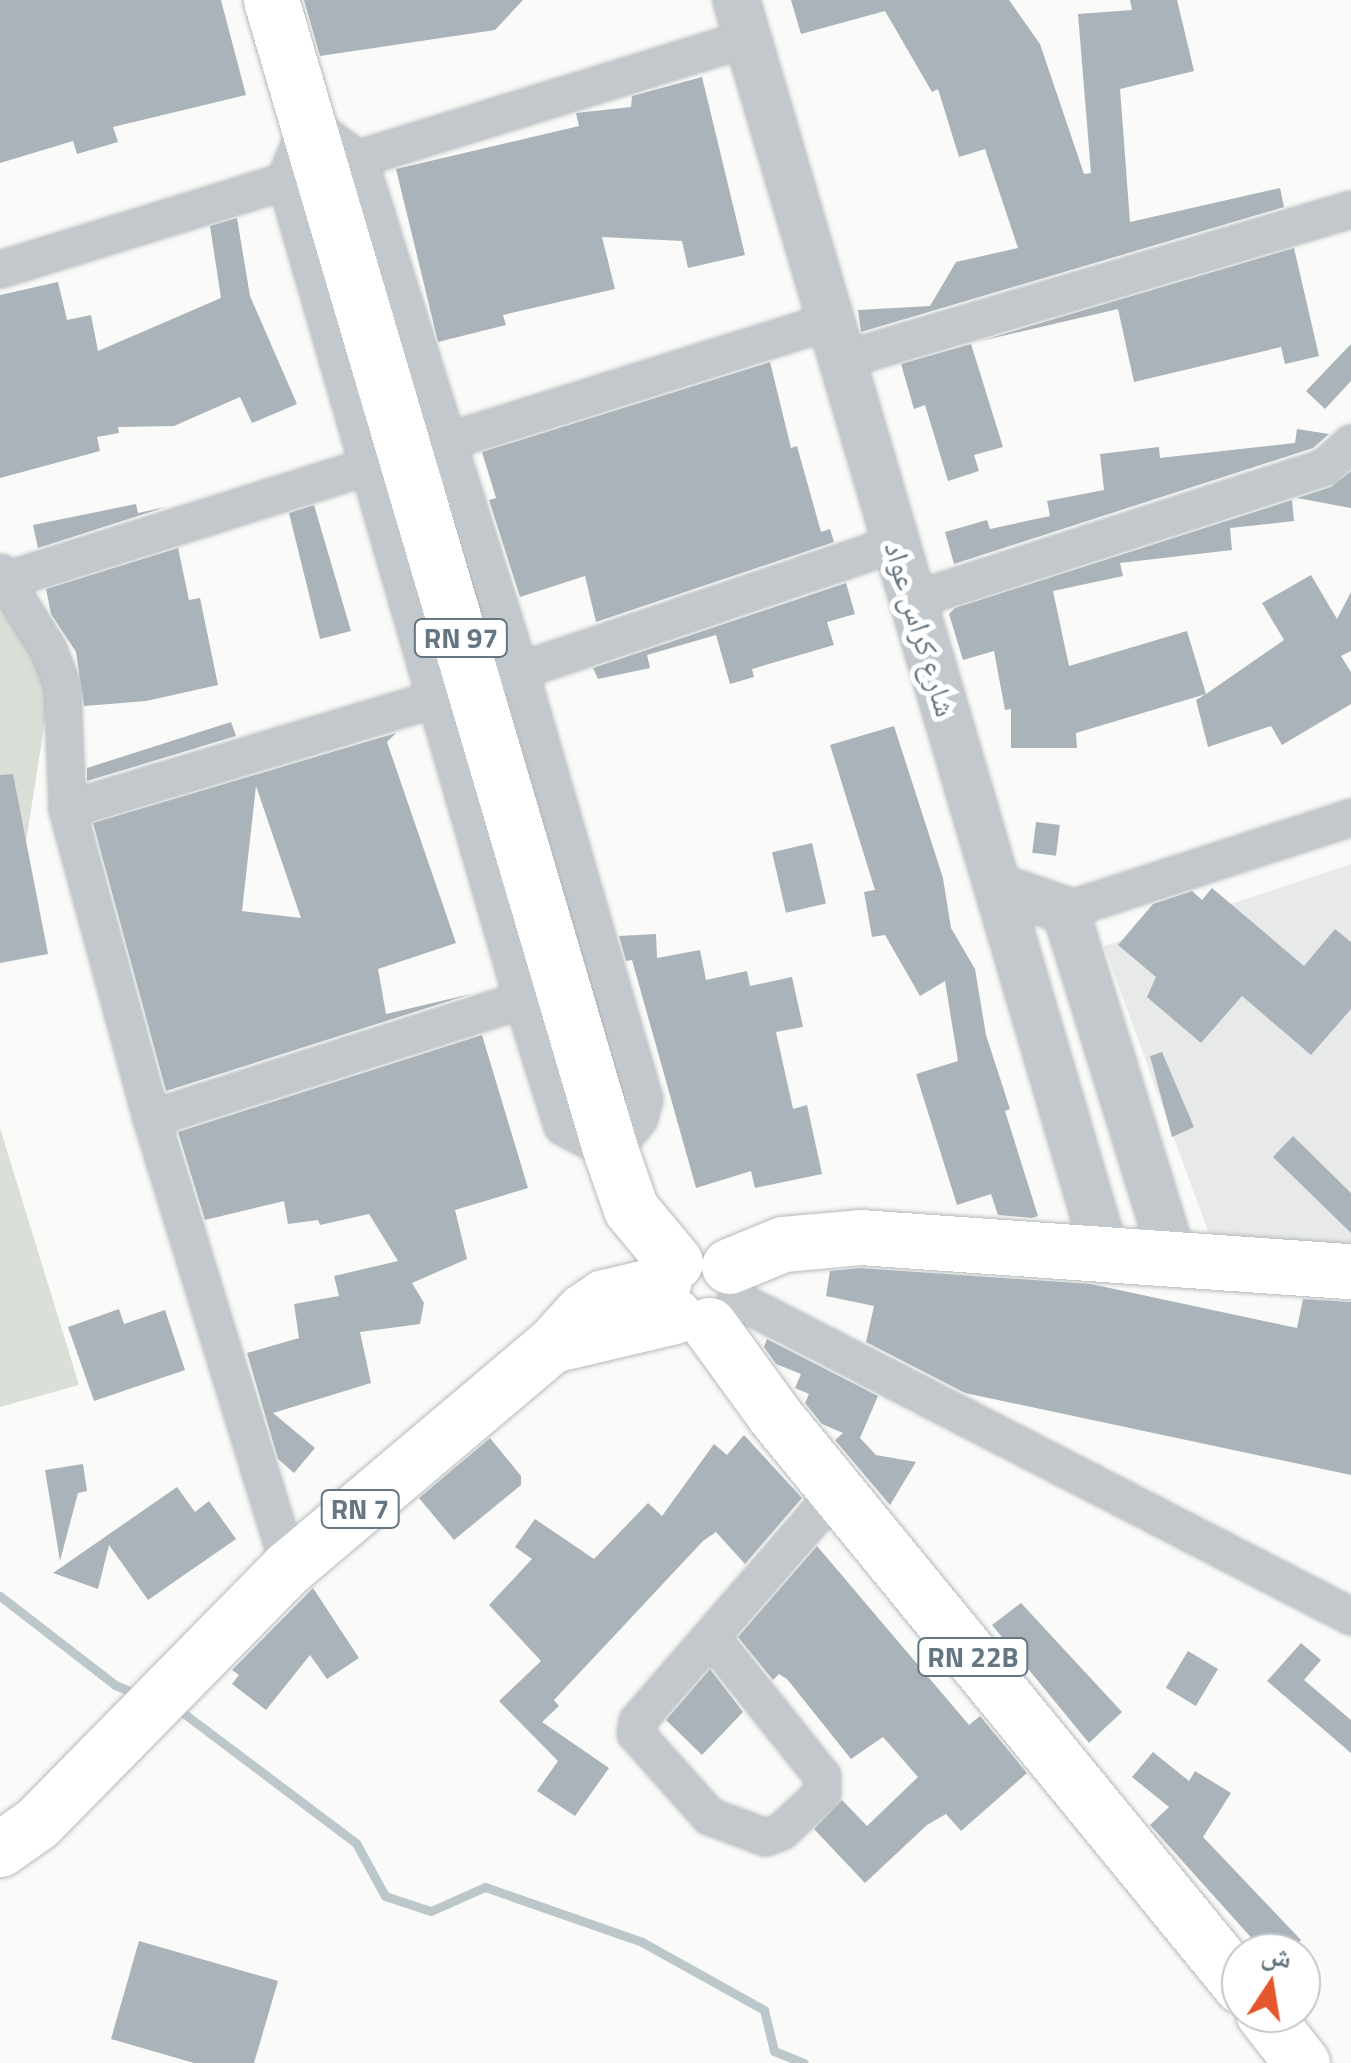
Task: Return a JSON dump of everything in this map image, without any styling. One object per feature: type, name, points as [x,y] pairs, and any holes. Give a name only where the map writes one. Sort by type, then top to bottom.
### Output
[{"type":"main road","name":"RN 97","points":[[271,0],[477,684],[542,993],[612,1152],[631,1208],[703,1292]]},
{"type":"main road","name":"RN 7","points":[[18,1836],[179,1684],[288,1567],[604,1298],[703,1292],[781,1280],[860,1236],[1174,1263],[1351,1271]]},
{"type":"main road","name":"RN 22B","points":[[703,1292],[838,1489],[1221,1961]]},
{"type":"main road","points":[[1279,2033],[1302,2063]]},
{"type":"street","points":[[0,269],[318,158],[742,19]]},
{"type":"street","name":"شارع كراس عواد","points":[[742,19],[838,339],[894,544],[1002,888],[1106,1258]]},
{"type":"street","points":[[288,1567],[151,1118],[68,809],[62,685],[48,649],[2,576],[408,451],[1351,209]]},
{"type":"street","points":[[912,600],[1324,467],[1351,443]]},
{"type":"street","points":[[68,809],[477,684],[894,544]]},
{"type":"street","points":[[477,684],[644,1099],[638,1118],[612,1152]]},
{"type":"street","points":[[1002,888],[1065,910],[1351,817]]},
{"type":"street","points":[[1065,910],[1174,1263]]},
{"type":"street","points":[[151,1118],[542,993]]},
{"type":"street","points":[[703,1292],[1351,1616]]},
{"type":"street","points":[[710,1637],[822,1776],[822,1793],[782,1832],[764,1838],[709,1816],[637,1743],[637,1720],[838,1489]]},
{"type":"shaded area","points":[[0,578],[51,682],[26,842],[0,850]]},
{"type":"shaded area","points":[[1351,864],[1351,1258],[1213,1245],[1104,946]]},
{"type":"shaded area","points":[[0,1128],[79,1385],[0,1407]]},
{"type":"building","points":[[0,0],[221,0],[246,95],[113,127],[118,142],[77,154],[73,141],[0,163]]},
{"type":"building","points":[[304,0],[523,0],[495,30],[320,56]]},
{"type":"building","points":[[791,0],[1009,0],[1040,44],[1084,174],[1091,173],[1078,14],[1132,10],[1130,0],[1177,0],[1194,71],[1120,89],[1130,222],[1280,188],[1284,207],[861,332],[858,310],[930,306],[956,262],[1018,248],[985,149],[959,157],[938,89],[932,92],[885,11],[801,34]]},
{"type":"building","points":[[702,77],[745,255],[688,268],[682,241],[602,237],[615,289],[503,315],[506,325],[438,342],[396,169],[579,126],[576,113],[631,107],[632,96]]},
{"type":"building","points":[[237,218],[250,296],[297,404],[252,423],[240,397],[174,426],[118,427],[119,433],[97,437],[100,451],[0,478],[0,295],[58,282],[67,320],[91,315],[98,351],[221,298],[210,226]]},
{"type":"building","points":[[1294,248],[1319,356],[1285,364],[1281,347],[1134,382],[1118,309],[980,341]]},
{"type":"building","points":[[971,344],[1003,447],[974,455],[979,471],[948,481],[925,405],[914,409],[901,364]]},
{"type":"building","points":[[1351,344],[1351,381],[1325,409],[1306,391]]},
{"type":"building","points":[[770,362],[791,448],[797,446],[821,532],[830,529],[834,542],[596,622],[585,576],[520,597],[489,500],[496,498],[482,452]]},
{"type":"building","points":[[1297,429],[1329,434],[1313,448],[954,564],[945,532],[987,520],[990,529],[1050,516],[1047,501],[1104,490],[1100,454],[1159,447],[1160,458],[1295,443]]},
{"type":"building","points":[[1351,471],[1351,508],[1297,498],[1331,487]]},
{"type":"building","points":[[1292,500],[1294,521],[1230,528],[1232,550],[1120,563],[1123,576],[1053,591],[1069,666],[1187,631],[1206,694],[1076,733],[1077,748],[1011,748],[1011,709],[1005,710],[994,651],[963,660],[949,614],[955,608]]},
{"type":"building","points":[[136,504],[138,513],[166,507],[38,548],[33,525]]},
{"type":"building","points":[[314,505],[351,631],[320,639],[289,513]]},
{"type":"building","points":[[178,548],[189,600],[200,598],[218,685],[146,701],[84,706],[76,652],[51,614],[46,589]]},
{"type":"building","points":[[1311,575],[1337,619],[1351,592],[1351,651],[1341,656],[1351,672],[1351,704],[1282,745],[1271,726],[1208,747],[1196,700],[1284,640],[1262,603]]},
{"type":"building","points":[[846,583],[855,614],[827,622],[834,645],[752,669],[754,677],[730,684],[716,635],[647,655],[650,668],[598,679],[593,668]]},
{"type":"building","points":[[231,722],[236,736],[87,781],[87,768]]},
{"type":"building","points":[[894,726],[943,878],[951,928],[975,969],[986,1035],[1010,1109],[1005,1111],[1038,1216],[1032,1218],[998,1215],[991,1194],[957,1205],[916,1074],[958,1061],[945,981],[920,996],[885,935],[872,937],[864,892],[875,890],[830,745]]},
{"type":"building","points":[[396,733],[387,742],[456,943],[378,969],[386,1014],[471,994],[166,1091],[93,823]],"holes":[[[256,786],[301,918],[242,911]]]},
{"type":"building","points":[[13,774],[48,954],[0,963],[0,775]]},
{"type":"building","points":[[1036,822],[1060,825],[1056,856],[1032,853]]},
{"type":"building","points":[[812,843],[826,903],[786,913],[772,852]]},
{"type":"building","points":[[1212,888],[1304,966],[1335,929],[1351,942],[1351,1009],[1311,1055],[1242,996],[1201,1043],[1147,997],[1156,977],[1118,945],[1153,904],[1192,891],[1202,900]]},
{"type":"building","points":[[656,934],[657,958],[700,950],[706,980],[747,971],[750,986],[792,977],[803,1027],[776,1032],[793,1109],[807,1105],[822,1174],[755,1188],[751,1171],[696,1188],[632,960],[626,961],[619,936]]},
{"type":"building","points":[[482,1035],[528,1188],[455,1210],[467,1259],[412,1283],[424,1303],[420,1324],[360,1332],[371,1383],[273,1413],[315,1448],[294,1473],[278,1459],[247,1353],[299,1338],[294,1304],[339,1296],[334,1276],[398,1261],[369,1214],[320,1225],[318,1220],[288,1224],[284,1201],[205,1220],[178,1132]]},
{"type":"building","points":[[1162,1052],[1194,1127],[1172,1137],[1150,1056]]},
{"type":"building","points":[[1293,1136],[1351,1193],[1351,1233],[1273,1157]]},
{"type":"building","points":[[860,1268],[1091,1284],[1297,1328],[1303,1299],[1351,1302],[1351,1475],[965,1393],[866,1342],[874,1306],[826,1296],[830,1271]]},
{"type":"building","points":[[119,1309],[124,1324],[165,1310],[185,1370],[94,1401],[68,1327]]},
{"type":"building","points":[[767,1339],[878,1396],[860,1438],[876,1455],[916,1462],[890,1505],[835,1440],[843,1433],[822,1424],[805,1403],[809,1394],[795,1388],[801,1374],[776,1364],[764,1347]]},
{"type":"building","points":[[744,1435],[802,1498],[745,1564],[716,1532],[703,1541],[554,1700],[559,1706],[542,1722],[609,1768],[575,1816],[537,1791],[558,1761],[499,1701],[541,1661],[489,1605],[532,1559],[515,1547],[535,1519],[594,1559],[648,1503],[662,1516],[714,1444],[727,1455]]},
{"type":"building","points":[[490,1438],[521,1476],[521,1485],[454,1540],[419,1498]]},
{"type":"building","points":[[83,1464],[87,1491],[78,1493],[60,1561],[45,1470]]},
{"type":"building","points":[[177,1487],[195,1512],[209,1501],[236,1539],[148,1600],[109,1545],[98,1589],[53,1573]]},
{"type":"building","points":[[817,1546],[969,1725],[980,1716],[1027,1773],[961,1831],[946,1814],[927,1825],[865,1883],[814,1829],[842,1800],[867,1826],[918,1777],[883,1737],[851,1759],[787,1679],[779,1674],[773,1680],[738,1637]]},
{"type":"building","points":[[313,1588],[359,1658],[327,1679],[310,1655],[266,1710],[232,1684],[239,1675],[232,1670]]},
{"type":"building","points":[[1021,1603],[1122,1712],[1089,1743],[992,1625]]},
{"type":"building","points":[[1301,1643],[1321,1660],[1304,1680],[1351,1720],[1351,1753],[1267,1681]]},
{"type":"building","points":[[1188,1651],[1218,1669],[1196,1706],[1166,1688]]},
{"type":"building","points":[[710,1669],[743,1712],[702,1755],[666,1720]]},
{"type":"building","points":[[1153,1752],[1189,1781],[1195,1771],[1231,1793],[1203,1837],[1294,1933],[1247,1933],[1150,1825],[1169,1807],[1132,1777]]},
{"type":"building","points":[[139,1941],[278,1981],[254,2063],[194,2063],[111,2039]]},
{"type":"waterway","points":[[0,1596],[115,1685],[140,1695]]},
{"type":"waterway","points":[[178,1709],[356,1843],[385,1896],[431,1911],[485,1887],[642,1942],[764,2010],[774,2051],[804,2063]]}]
